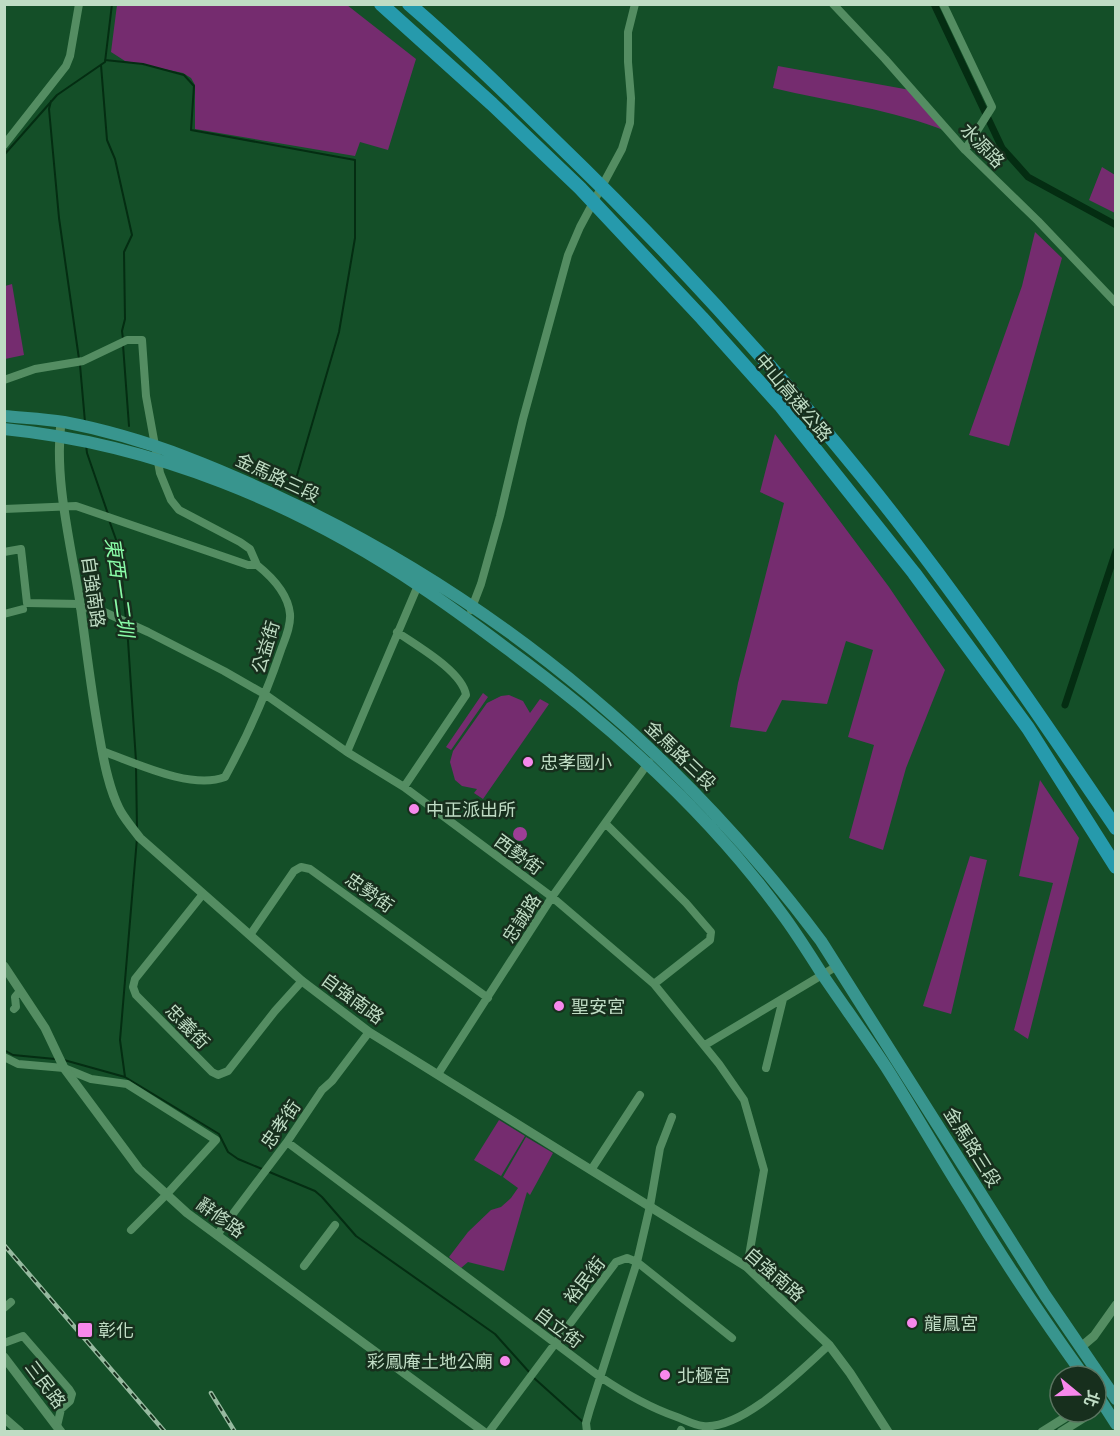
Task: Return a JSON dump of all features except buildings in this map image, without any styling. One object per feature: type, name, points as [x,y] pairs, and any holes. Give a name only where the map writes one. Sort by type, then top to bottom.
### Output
[{"type":"highway","name":"中山高速公路","points":[[381,4],[492,104],[580,188],[780,405],[914,573],[1028,728],[1116,867]]},
{"type":"highway","name":"中山高速公路","points":[[409,4],[458,47],[633,216],[706,293],[863,477],[924,555],[1038,713],[1116,828]]},
{"type":"main road","name":"金馬路三段","points":[[4,416],[61,422],[156,445],[244,480],[421,580],[472,606],[539,655],[657,753],[750,851],[776,881],[821,941],[1045,1296],[1081,1347],[1087,1364]]},
{"type":"main road","name":"金馬路三段","points":[[4,429],[59,436],[157,458],[313,519]]},
{"type":"main road","name":"金馬路三段","points":[[421,580],[466,619],[552,682],[648,763],[740,860],[786,918],[886,1067],[998,1248],[1076,1364]]},
{"type":"street","points":[[4,145],[66,66],[70,56],[79,4]]},
{"type":"street","points":[[466,619],[500,516],[568,255],[580,227],[622,149],[630,123],[628,32],[635,4]]},
{"type":"street","name":"水源路","points":[[833,4],[965,150],[1038,221],[1116,303]]},
{"type":"street","points":[[943,4],[992,107],[965,150]]},
{"type":"street","points":[[4,380],[35,369],[79,361],[127,340],[142,340],[146,396],[163,483],[179,510],[250,549],[257,565]]},
{"type":"street","name":"自強南路","points":[[61,422],[59,436],[64,507],[80,606],[87,669],[102,751],[106,770],[121,812],[140,838],[302,981],[369,1032],[747,1267],[829,1345],[888,1431]]},
{"type":"street","name":"公益街","points":[[4,508],[76,506],[248,564],[257,565],[280,587],[288,606],[290,616],[288,630],[266,695],[225,777],[216,780],[187,780],[102,751]]},
{"type":"street","points":[[4,552],[21,549],[25,606]]},
{"type":"street","points":[[347,752],[421,580]]},
{"type":"street","name":"西勢街","points":[[4,614],[25,606],[80,606],[102,611],[224,671],[266,695],[347,752],[404,786],[552,897],[654,984],[705,1045],[744,1100],[764,1170],[747,1267]]},
{"type":"street","points":[[397,632],[456,676],[465,689],[466,695],[404,786]]},
{"type":"street","name":"忠誠路","points":[[438,1074],[552,897],[657,753]]},
{"type":"street","points":[[606,824],[686,903],[711,932],[710,940],[654,984]]},
{"type":"street","name":"忠勢街","points":[[250,935],[294,871],[301,867],[310,868],[488,998]]},
{"type":"street","name":"忠義街","points":[[203,894],[135,979],[134,987],[136,995],[212,1072],[218,1075],[228,1071],[275,1011],[302,981]]},
{"type":"street","name":"辭修路","points":[[4,966],[45,1028],[62,1062],[139,1169],[166,1195],[217,1235],[484,1431]]},
{"type":"street","points":[[705,1045],[837,966]]},
{"type":"street","points":[[14,1009],[16,1007],[15,997],[20,991]]},
{"type":"street","points":[[766,1068],[783,999]]},
{"type":"street","name":"忠孝街","points":[[217,1235],[322,1090],[332,1081],[369,1032]]},
{"type":"street","points":[[4,1057],[18,1065],[62,1062],[91,1079],[127,1084],[216,1140],[131,1230]]},
{"type":"street","points":[[591,1170],[640,1095]]},
{"type":"street","points":[[587,1431],[586,1423],[599,1376],[637,1262],[660,1148],[672,1117]]},
{"type":"street","name":"自立街","points":[[286,1142],[599,1376],[646,1406],[704,1426],[724,1422],[759,1406],[829,1345]]},
{"type":"street","points":[[304,1266],[335,1225]]},
{"type":"street","name":"裕民街","points":[[489,1431],[616,1262],[627,1258],[637,1262]]},
{"type":"street","points":[[637,1262],[732,1338]]},
{"type":"street","points":[[1081,1347],[1094,1336],[1116,1305]]},
{"type":"street","points":[[4,1343],[23,1336],[72,1394],[70,1401],[61,1409],[56,1430]]},
{"type":"street","name":"三民路","points":[[4,1357],[56,1430]]},
{"type":"street","points":[[4,1418],[20,1431]]},
{"type":"shaded area","points":[[117,5],[347,5],[416,59],[388,150],[360,142],[355,156],[195,129],[195,85],[191,78],[183,73],[125,61],[111,52]]},
{"type":"shaded area","points":[[778,66],[910,90],[948,132],[905,117],[773,88]]},
{"type":"shaded area","points":[[1102,167],[1115,175],[1115,213],[1089,200]]},
{"type":"shaded area","points":[[1035,232],[1062,258],[1009,446],[969,435],[1022,286]]},
{"type":"shaded area","points":[[12,284],[24,355],[5,359],[5,286]]},
{"type":"shaded area","points":[[775,434],[889,587],[945,670],[906,768],[883,850],[849,838],[874,745],[848,737],[873,650],[846,641],[827,704],[782,700],[766,732],[730,727],[738,683],[784,503],[760,492]]},
{"type":"shaded area","points":[[483,693],[488,697],[451,750],[446,747]]},
{"type":"shaded area","points":[[509,695],[523,701],[530,713],[540,699],[549,704],[483,799],[474,793],[477,789],[462,786],[455,780],[450,762],[453,751],[487,703]]},
{"type":"shaded area","points":[[1040,780],[1079,838],[1028,1039],[1014,1030],[1053,883],[1019,876]]},
{"type":"shaded area","points":[[520,827],[525,829],[527,834],[525,839],[520,841],[515,839],[513,834],[515,829]]},
{"type":"shaded area","points":[[970,856],[987,860],[951,1014],[923,1006]]},
{"type":"shaded area","points":[[499,1120],[525,1136],[501,1176],[474,1160]]},
{"type":"shaded area","points":[[526,1137],[553,1153],[530,1195],[527,1192],[504,1271],[468,1262],[461,1268],[449,1257],[468,1232],[491,1210],[501,1207],[518,1188],[503,1177]]},
{"type":"waterway","points":[[4,155],[57,95],[105,62],[112,4]]},
{"type":"waterway","points":[[934,4],[1002,148],[1028,177],[1116,225]]},
{"type":"waterway","points":[[105,60],[143,64],[184,75],[194,86],[191,130],[355,160],[355,238],[339,332],[293,489]]},
{"type":"waterway","points":[[101,65],[107,140],[115,159],[132,235],[124,252],[123,339]]},
{"type":"waterway","name":"東西一二圳","points":[[51,101],[49,109],[59,218],[79,359]]},
{"type":"waterway","points":[[123,345],[129,426]]},
{"type":"waterway","name":"東西一二圳","points":[[80,365],[85,422]]},
{"type":"waterway","name":"東西一二圳","points":[[86,445],[108,514]]},
{"type":"waterway","name":"東西一二圳","points":[[109,520],[119,548],[126,620]]},
{"type":"waterway","points":[[1065,705],[1116,551]]},
{"type":"waterway","name":"東西一二圳","points":[[127,626],[136,761]]},
{"type":"waterway","name":"東西一二圳","points":[[136,766],[137,830]]},
{"type":"waterway","name":"東西一二圳","points":[[125,1077],[120,1040],[137,838]]},
{"type":"waterway","points":[[4,1050],[13,1055],[55,1059]]},
{"type":"waterway","points":[[64,1060],[125,1077],[219,1134],[228,1152],[238,1159],[315,1191],[356,1236],[495,1334],[530,1373]]},
{"type":"waterway","points":[[534,1378],[583,1422]]},
{"type":"railway","points":[[4,1245],[165,1432]]},
{"type":"railway","points":[[211,1393],[235,1432]]},
{"type":"place","name":"忠孝國小","points":[[528,762]]},
{"type":"place","name":"中正派出所","points":[[414,809]]},
{"type":"place","name":"聖安宮","points":[[559,1006]]},
{"type":"place","name":"龍鳳宮","points":[[912,1323]]},
{"type":"place","name":"彰化","points":[[85,1330]]},
{"type":"place","name":"彩鳳庵土地公廟","points":[[505,1361]]},
{"type":"place","name":"北極宮","points":[[665,1375]]}]
